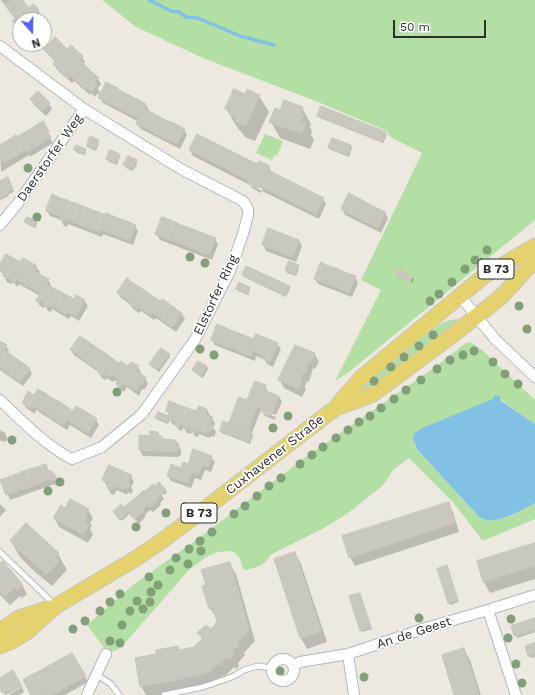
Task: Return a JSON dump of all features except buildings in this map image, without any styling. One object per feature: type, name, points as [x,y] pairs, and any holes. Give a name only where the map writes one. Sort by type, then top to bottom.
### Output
[{"type":"main road","name":"Cuxhavener Straße","points":[[0,646],[28,632],[56,606],[159,543],[334,409],[362,377],[484,276],[535,246]]},
{"type":"main road","name":"Cuxhavener Straße","points":[[334,409],[373,394],[501,297],[535,260]]},
{"type":"main road","name":"Cuxhavener Straße","points":[[0,631],[19,618],[56,606]]},
{"type":"street","name":"Elstorfer Ring","points":[[0,46],[84,109],[181,169],[243,201],[248,209],[243,234],[230,271],[192,344],[142,414],[102,447],[72,459],[50,445],[0,400]]},
{"type":"street","name":"Daerstorfer Weg","points":[[0,225],[22,197],[84,109]]},
{"type":"street","points":[[460,296],[495,339],[535,377]]},
{"type":"street","name":"An de Geest","points":[[293,666],[300,662],[348,654],[426,628],[535,595]]},
{"type":"street","points":[[488,610],[516,695]]},
{"type":"street","points":[[87,695],[106,654]]},
{"type":"street","points":[[348,654],[354,695]]},
{"type":"street","points":[[280,659],[286,659],[293,666],[294,670],[292,675],[285,681],[275,678],[272,674],[272,668],[276,661],[280,659]]},
{"type":"lane","points":[[0,552],[56,606]]},
{"type":"lane","points":[[164,695],[203,687],[232,677],[244,670],[258,666],[272,668]]},
{"type":"lane","points":[[97,675],[111,684],[119,695]]},
{"type":"green space","points":[[102,0],[535,0],[535,220],[349,372],[335,381],[381,290],[361,280],[422,153],[389,136],[387,131],[318,102],[203,58],[136,27]]},
{"type":"green space","points":[[265,134],[283,141],[277,156],[274,155],[272,160],[256,153]]},
{"type":"green space","points":[[459,319],[459,321],[401,365],[352,399],[360,387],[440,324],[450,320]]},
{"type":"green space","points":[[471,342],[482,350],[535,400],[535,424],[494,395],[493,399],[414,444],[479,517],[485,520],[500,519],[514,514],[535,503],[535,519],[482,540],[452,501],[409,458],[394,469],[382,486],[347,514],[324,528],[270,555],[260,566],[244,570],[239,557],[234,552],[229,551],[218,552],[208,556],[190,569],[124,644],[117,650],[111,652],[104,648],[87,625],[133,585],[199,538],[303,459],[431,370],[466,343]]},
{"type":"water","points":[[494,395],[500,396],[500,400],[535,424],[535,503],[507,517],[485,520],[479,517],[417,449],[413,439],[414,434],[420,429],[493,399]]},
{"type":"waterway","points":[[149,0],[171,11],[179,12],[186,17],[198,18],[240,36],[274,45]]}]
